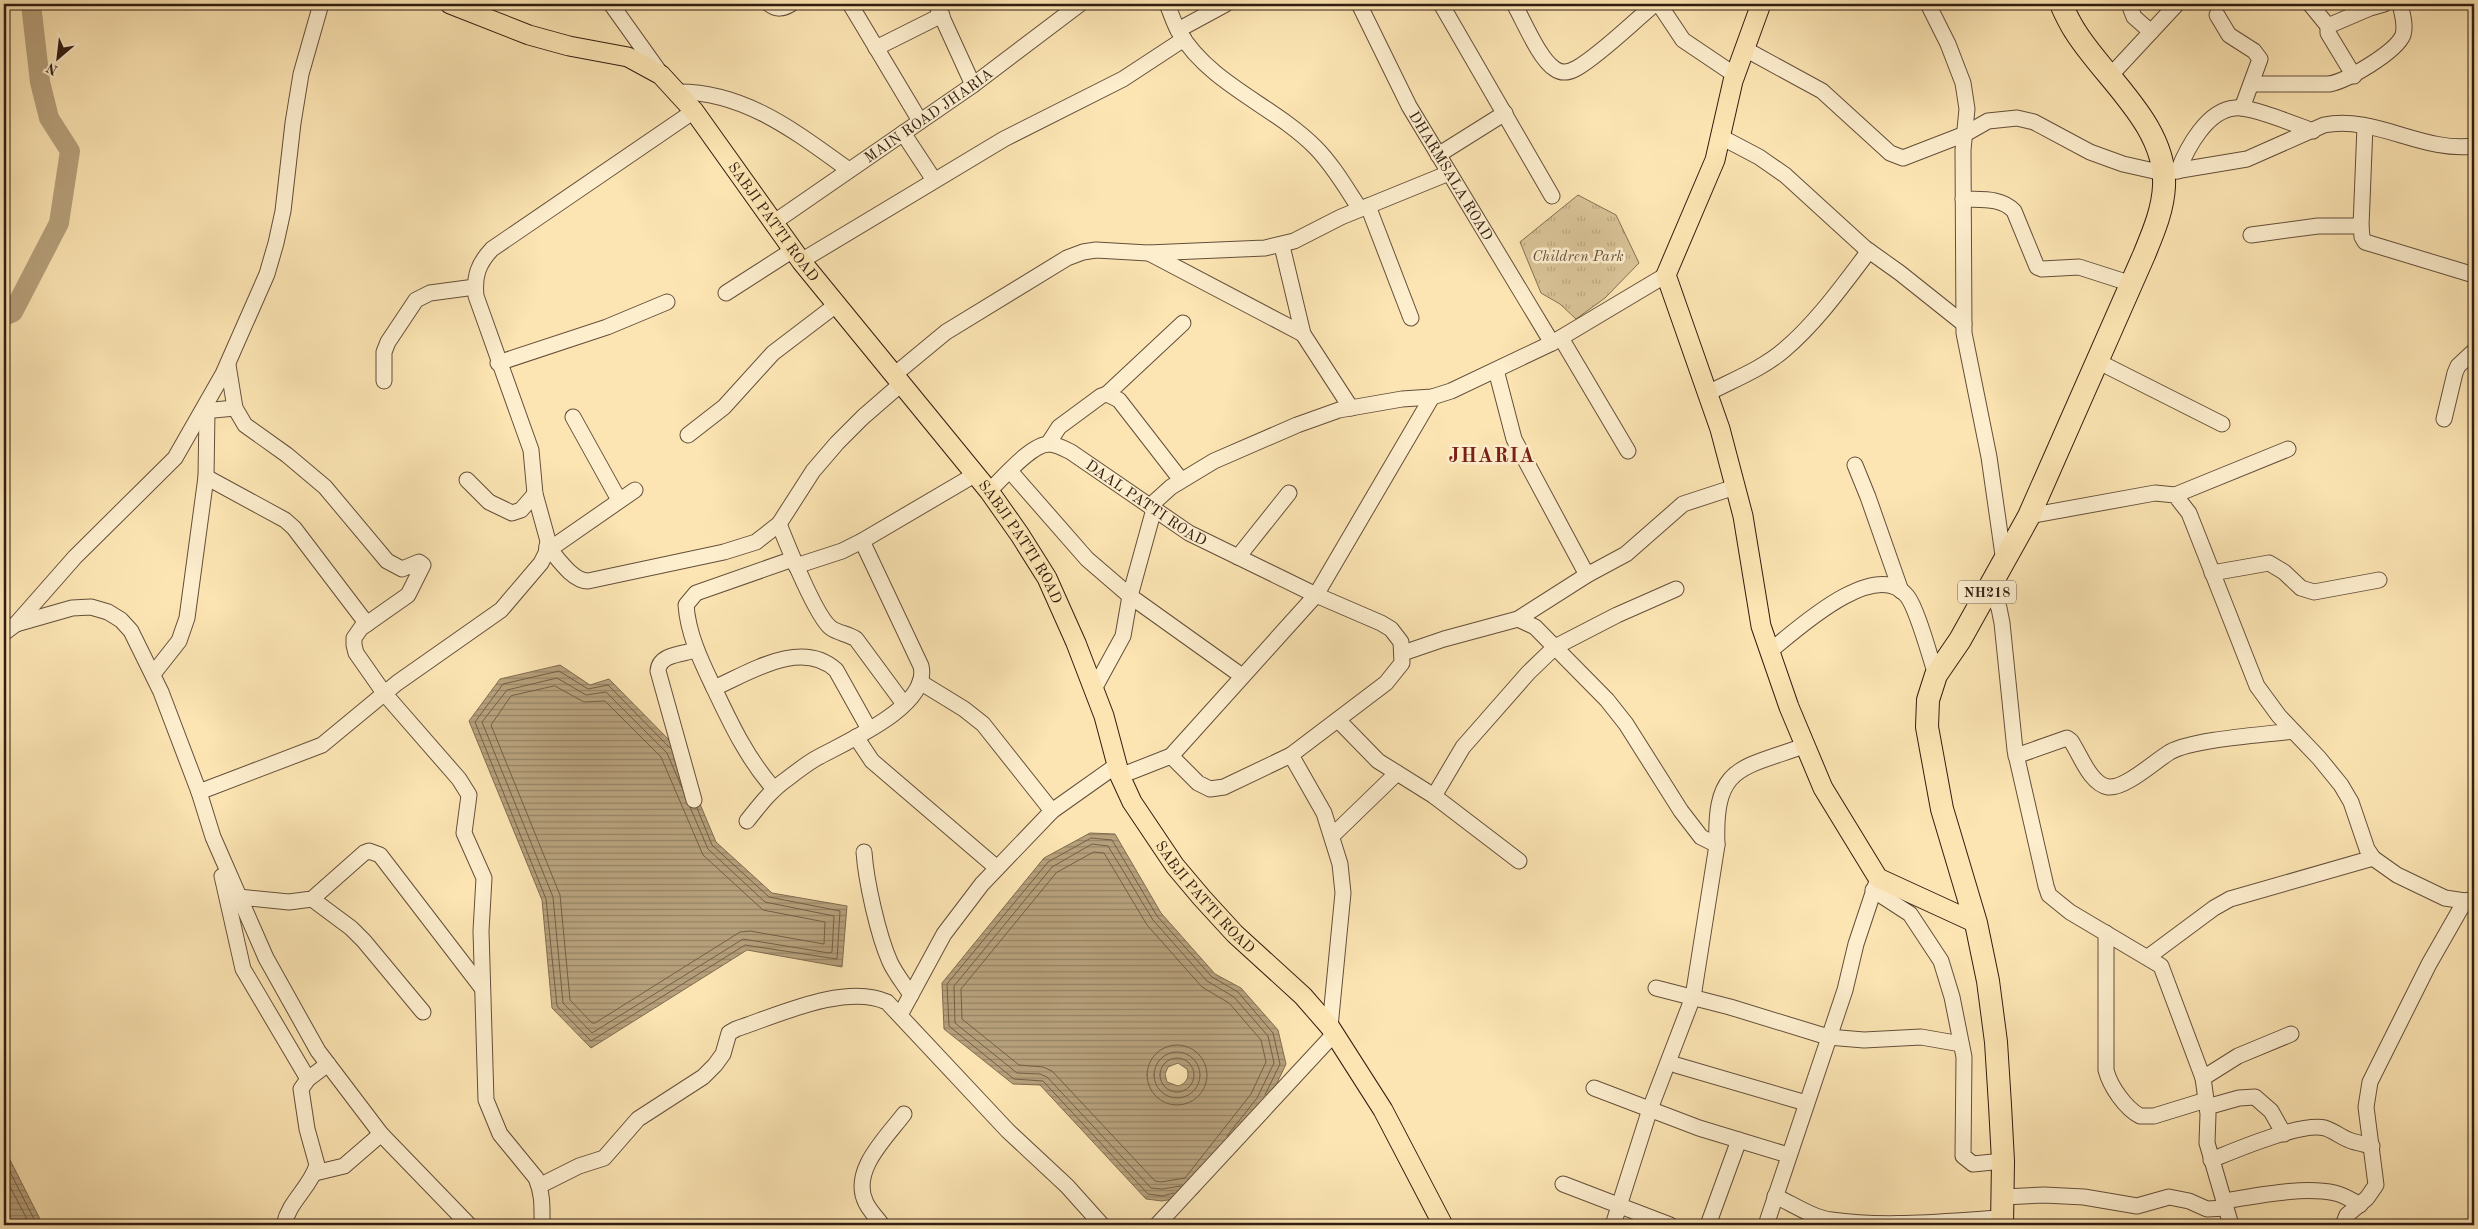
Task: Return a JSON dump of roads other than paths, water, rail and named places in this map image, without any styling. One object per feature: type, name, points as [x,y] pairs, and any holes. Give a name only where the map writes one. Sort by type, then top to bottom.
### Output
[{"type":"highway","name":"NH218","points":[[2002,1213],[2003,1161],[1996,1042],[1988,981],[1976,923],[1942,809],[1927,727],[1928,700],[1936,675],[1960,640],[2029,516],[2132,284],[2157,222],[2164,186],[2171,172],[2162,162],[2151,136],[2131,101],[2074,31],[2061,4]]},
{"type":"main road","name":"SABJI PATTI ROAD","points":[[450,4],[529,35],[569,46],[628,57],[662,75],[694,111],[797,255],[989,490],[1047,578],[1094,689],[1119,770],[1132,802],[1175,866],[1235,934],[1296,990],[1332,1030],[1383,1110],[1443,1225]]},
{"type":"main road","points":[[1761,4],[1735,75],[1715,160],[1666,275],[1708,393],[1743,516],[1760,619],[1769,652],[1804,746],[1823,788],[1875,884],[1976,923]]},
{"type":"street","points":[[10,629],[74,557],[175,458],[205,411],[228,365],[267,274],[276,243],[301,74],[321,4]]},
{"type":"street","points":[[611,4],[662,75]]},
{"type":"street","points":[[769,4],[778,9],[791,4]]},
{"type":"street","points":[[850,4],[920,121]]},
{"type":"street","name":"MAIN ROAD JHARIA","points":[[773,223],[973,85],[1080,4]]},
{"type":"street","points":[[1167,4],[1181,35],[1198,57],[1217,74],[1315,147],[1364,208],[1410,318]]},
{"type":"street","points":[[726,293],[934,180],[1032,124],[1123,80],[1181,35],[1226,4]]},
{"type":"street","name":"DHARMSALA ROAD","points":[[1359,4],[1409,106],[1449,174],[1628,451]]},
{"type":"street","points":[[1441,4],[1552,196]]},
{"type":"street","points":[[1514,4],[1546,60],[1560,72],[1567,72],[1586,62],[1655,4]]},
{"type":"street","points":[[1659,4],[1683,40],[1735,75]]},
{"type":"street","points":[[1928,4],[1948,44],[1962,83],[1967,109],[1963,199],[1964,324],[1968,356],[1989,457],[2004,562]]},
{"type":"street","points":[[2129,4],[2134,17],[2151,32]]},
{"type":"street","points":[[2110,76],[2177,4]]},
{"type":"street","points":[[2310,4],[2328,26],[2328,33],[2354,76]]},
{"type":"street","points":[[2328,26],[2384,4]]},
{"type":"street","points":[[2251,84],[2329,84],[2341,82],[2354,76],[2391,48],[2402,35],[2404,27],[2400,4]]},
{"type":"street","points":[[876,48],[939,9],[973,85]]},
{"type":"street","points":[[2218,15],[2230,36],[2258,55],[2259,63],[2242,108]]},
{"type":"street","points":[[1745,49],[1822,91],[1896,156],[1903,158],[1965,134],[1988,122],[2001,119],[2025,119],[2090,152],[2139,169],[2171,172],[2247,160],[2332,123],[2365,126],[2444,146],[2474,146]]},
{"type":"street","points":[[677,92],[715,94],[742,103],[794,132],[849,170]]},
{"type":"street","points":[[2171,172],[2206,124],[2227,110],[2242,108],[2313,131]]},
{"type":"street","points":[[694,111],[492,249],[482,260],[477,271],[476,296],[498,363],[531,450],[536,494],[549,548],[574,575],[588,581],[724,552],[756,542],[779,524],[813,471],[837,443],[946,332],[1068,258],[1083,252],[1096,250],[1148,253],[1282,246],[1364,208],[1449,174]]},
{"type":"street","points":[[1438,155],[1504,113]]},
{"type":"street","points":[[2365,126],[2362,237],[2372,246],[2474,275]]},
{"type":"street","points":[[903,133],[934,180]]},
{"type":"street","points":[[1721,137],[1760,157],[1785,175],[1869,252],[1900,273],[1964,324]]},
{"type":"street","points":[[1963,199],[2002,202],[2010,206],[2014,211],[2031,258],[2037,267],[2042,269],[2079,267],[2132,284]]},
{"type":"street","points":[[2251,235],[2318,226],[2361,226]]},
{"type":"street","points":[[1282,246],[1303,334],[1351,408]]},
{"type":"street","points":[[1708,393],[1759,367],[1784,351],[1809,325],[1869,252]]},
{"type":"street","points":[[1148,253],[1303,334]]},
{"type":"street","points":[[1094,689],[1123,636],[1130,596],[1152,508],[1181,480],[1244,447],[1297,426],[1351,408],[1402,399],[1432,397],[1451,392],[1556,341],[1666,275]]},
{"type":"street","points":[[384,381],[384,352],[416,300],[430,293],[475,287]]},
{"type":"street","points":[[498,363],[608,327],[667,302]]},
{"type":"street","points":[[688,435],[724,408],[773,353],[836,304]]},
{"type":"street","points":[[989,490],[1026,456],[1038,447],[1048,444],[1059,427],[1101,396],[1107,394],[1183,323]]},
{"type":"street","points":[[2444,419],[2458,366],[2474,351]]},
{"type":"street","points":[[2097,361],[2222,424]]},
{"type":"street","points":[[228,365],[235,408],[245,425],[287,455],[325,487],[387,561],[402,569],[421,563],[422,568],[408,595],[356,633],[354,645],[356,653],[384,693],[459,779],[469,795],[464,833],[484,878],[481,931],[486,1100],[500,1134],[536,1178],[542,1192],[542,1225]]},
{"type":"street","points":[[1496,370],[1514,439],[1587,575]]},
{"type":"street","points":[[1107,394],[1119,400],[1181,480]]},
{"type":"street","points":[[900,1014],[944,934],[968,899],[1052,811],[1119,770],[1171,756],[1316,595],[1432,397]]},
{"type":"street","points":[[205,411],[235,408]]},
{"type":"street","points":[[153,674],[179,641],[184,631],[206,477],[205,411]]},
{"type":"street","points":[[573,416],[619,500]]},
{"type":"street","name":"DAAL PATTI ROAD","points":[[1048,444],[1071,452],[1189,533],[1391,629],[1401,642],[1403,653]]},
{"type":"street","points":[[2029,516],[2155,492],[2174,495],[2288,449]]},
{"type":"street","points":[[1855,465],[1901,591],[1911,605],[1936,675]]},
{"type":"street","points":[[1010,471],[1075,548],[1130,596],[1242,676]]},
{"type":"street","points":[[774,789],[755,768],[740,743],[696,650],[686,614],[686,605],[689,598],[704,590],[795,562],[842,551],[976,474]]},
{"type":"street","points":[[206,477],[276,513],[294,528],[367,624]]},
{"type":"street","points":[[467,480],[489,502],[506,512],[517,513],[536,494]]},
{"type":"street","points":[[1171,756],[1198,784],[1210,789],[1224,787],[1291,755],[1338,720],[1386,683],[1402,663],[1403,653],[1444,639],[1518,619],[1587,575],[1626,554],[1683,504],[1735,487]]},
{"type":"street","points":[[199,792],[322,745],[384,693],[501,610],[541,563],[549,548],[635,490]]},
{"type":"street","points":[[1238,557],[1289,493]]},
{"type":"street","points":[[2174,495],[2189,513],[2257,686],[2279,716],[2319,758],[2341,785],[2351,802],[2364,841],[2372,858],[2397,875],[2445,898],[2470,900],[2429,964],[2370,1082],[2366,1107],[2376,1184],[2360,1205],[2347,1215],[2343,1225]]},
{"type":"street","points":[[779,524],[795,562],[830,627],[856,639],[904,704]]},
{"type":"street","points":[[747,821],[774,789],[813,760],[870,729],[896,712],[920,682],[923,673],[922,666],[862,541]]},
{"type":"street","points":[[2212,573],[2269,563],[2284,572],[2301,588],[2314,592],[2379,580]]},
{"type":"street","points":[[1769,652],[1835,600],[1880,584],[1901,591]]},
{"type":"street","points":[[1989,587],[1999,608],[2002,623],[2016,756],[2029,819],[2050,895],[2070,912],[2161,966],[2203,1078],[2207,1104],[2206,1136],[2231,1225]]},
{"type":"street","points":[[1434,796],[1463,747],[1528,673],[1555,647],[1616,615],[1676,589]]},
{"type":"street","points":[[10,629],[72,608],[90,607],[108,612],[121,620],[131,631],[153,674],[199,792],[216,845],[243,969],[308,1079]]},
{"type":"street","points":[[1518,619],[1535,627],[1607,700],[1626,724],[1681,811],[1701,837],[1717,846]]},
{"type":"street","points":[[694,800],[658,667],[664,658],[696,650]]},
{"type":"street","points":[[714,688],[792,656],[809,657],[831,665],[836,670],[870,729]]},
{"type":"street","points":[[920,682],[964,709],[983,724],[1052,811]]},
{"type":"street","points":[[1338,720],[1378,760],[1434,796],[1519,861]]},
{"type":"street","points":[[2016,756],[2067,738],[2071,740],[2094,779],[2100,784],[2112,787],[2126,781],[2182,747],[2293,731]]},
{"type":"street","points":[[856,737],[872,760],[997,868]]},
{"type":"street","points":[[1613,1225],[1650,1109],[1693,997],[1717,846],[1716,815],[1723,788],[1740,769],[1804,746]]},
{"type":"street","points":[[1157,1225],[1332,1030],[1343,893],[1340,864],[1324,813],[1291,755]]},
{"type":"street","points":[[1332,836],[1397,773]]},
{"type":"street","points":[[216,845],[266,958],[328,1064],[381,1134],[469,1225]]},
{"type":"street","points":[[239,897],[289,902],[312,899],[364,853],[374,852],[380,855],[482,988]]},
{"type":"street","points":[[864,852],[866,874],[886,951],[895,970],[911,995]]},
{"type":"street","points":[[2148,957],[2214,908],[2230,899],[2372,858]]},
{"type":"street","points":[[1766,1225],[1845,990],[1856,944],[1875,884],[1906,910],[1933,946],[1947,979],[1961,1044],[1965,1077],[1963,1156],[1973,1164],[2003,1161]]},
{"type":"street","points":[[312,899],[351,928],[364,941],[423,1012]]},
{"type":"street","points":[[2106,933],[2106,1070],[2108,1079],[2127,1105],[2140,1116],[2154,1116],[2207,1104],[2255,1097],[2271,1111],[2284,1134]]},
{"type":"street","points":[[1656,988],[1828,1037],[1864,1040],[1921,1037],[1961,1044]]},
{"type":"street","points":[[539,1186],[578,1166],[604,1158],[638,1119],[703,1077],[716,1065],[723,1054],[729,1033],[811,1004],[852,996],[878,998],[887,1002],[1008,1130],[1067,1186],[1102,1225]]},
{"type":"street","points":[[2203,1078],[2238,1056],[2291,1034]]},
{"type":"street","points":[[284,1225],[290,1208],[315,1173],[317,1160],[306,1128],[300,1095],[301,1089],[308,1079],[328,1064]]},
{"type":"street","points":[[1676,1065],[1806,1103]]},
{"type":"street","points":[[1594,1088],[1788,1156]]},
{"type":"street","points":[[882,1225],[865,1202],[863,1178],[869,1160],[904,1114]]},
{"type":"street","points":[[2212,1160],[2284,1134],[2324,1128],[2352,1141],[2372,1146]]},
{"type":"street","points":[[315,1173],[344,1166],[381,1134]]},
{"type":"street","points":[[1708,1225],[1739,1140]]},
{"type":"street","points":[[1563,1184],[1670,1225]]},
{"type":"street","points":[[1775,1196],[1830,1220],[1915,1223],[2002,1213],[2044,1195],[2084,1197],[2137,1206],[2169,1197],[2189,1201],[2207,1209],[2265,1194],[2317,1191],[2344,1196],[2360,1205]]},
{"type":"water","points":[[560,665],[590,685],[609,679],[676,747],[716,842],[772,893],[847,906],[842,967],[747,950],[591,1048],[552,1008],[542,900],[469,721],[500,679]]},
{"type":"water","points":[[1090,833],[1115,834],[1161,913],[1215,974],[1241,988],[1278,1030],[1286,1064],[1267,1104],[1196,1195],[1162,1201],[1146,1199],[1040,1085],[1013,1084],[944,1029],[942,983],[1044,858]],"holes":[[[1178,1063],[1187,1069],[1188,1077],[1183,1084],[1178,1086],[1167,1082],[1165,1074],[1168,1067]]]},
{"type":"water","points":[[4,1148],[43,1225],[4,1225]]},
{"type":"waterway","points":[[4,316],[13,312],[59,223],[70,151],[49,118],[40,82],[31,4]]},
{"type":"district","name":"JHARIA","points":[[1492,455]]},
{"type":"park label","name":"Children Park","points":[[1578,256]]}]
